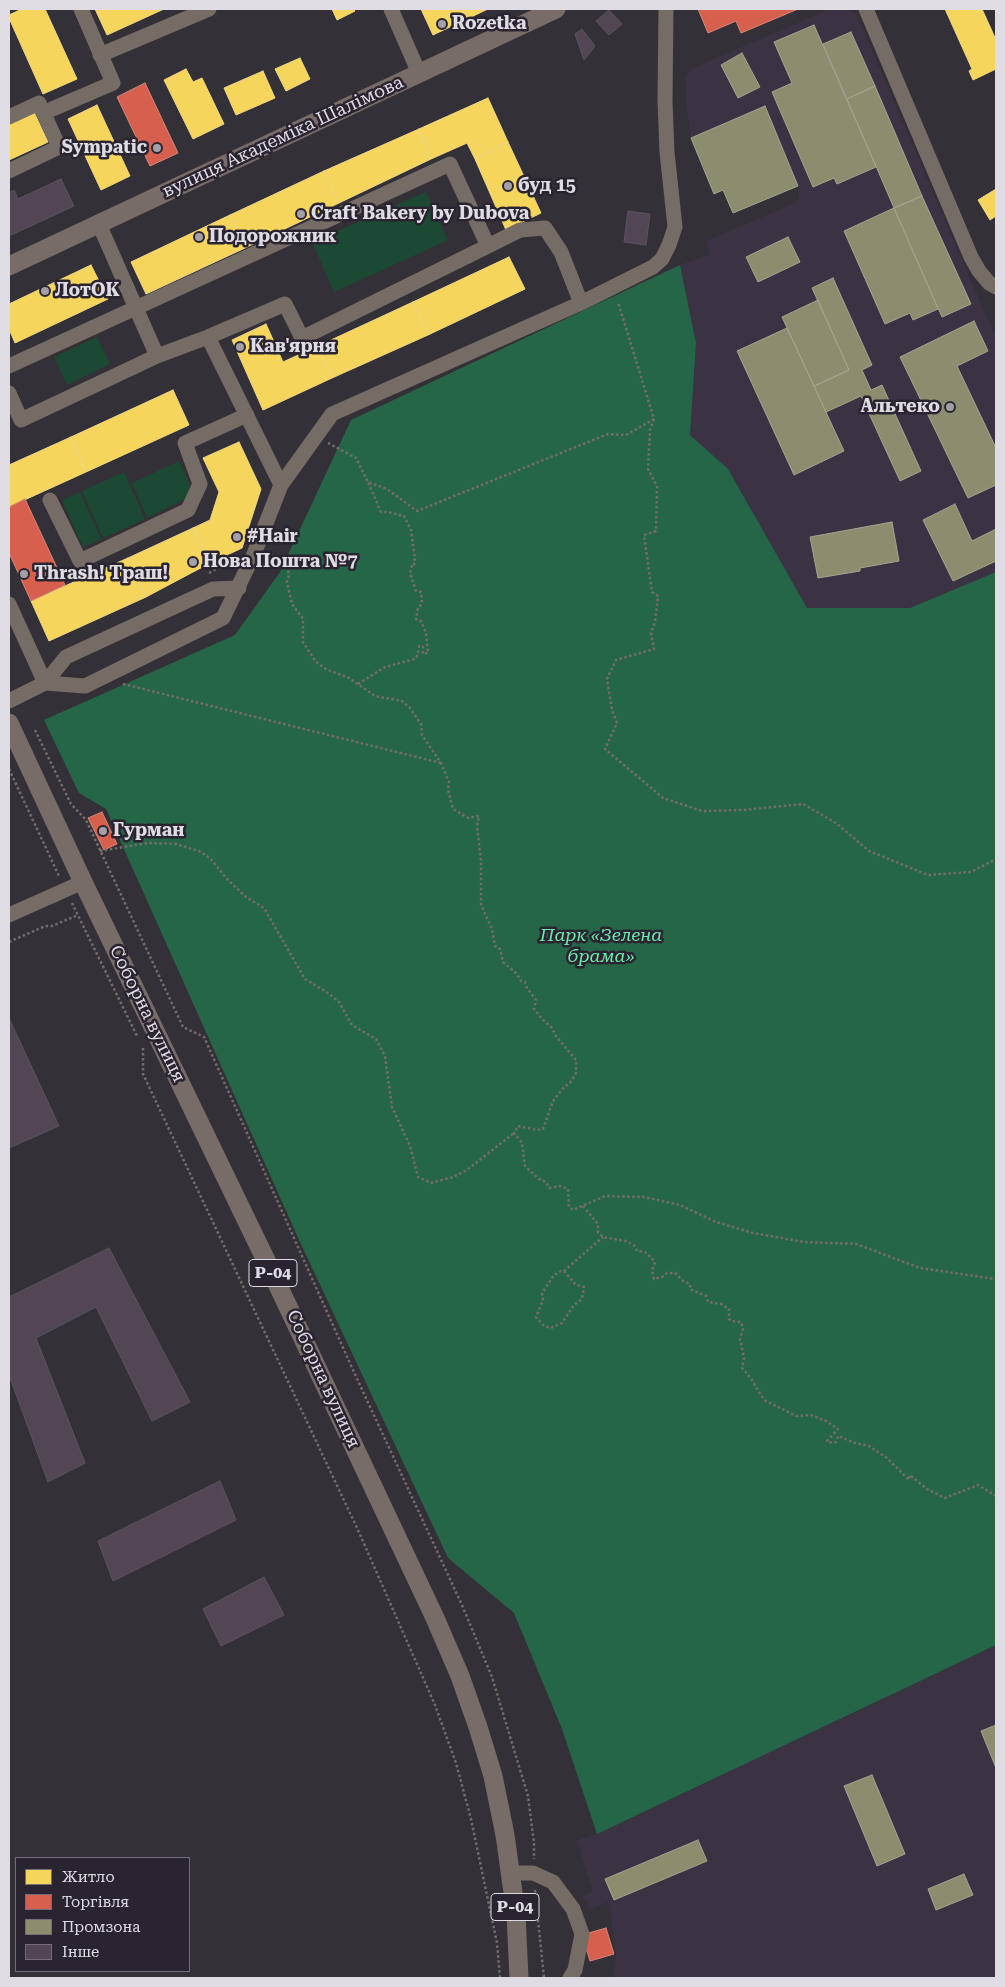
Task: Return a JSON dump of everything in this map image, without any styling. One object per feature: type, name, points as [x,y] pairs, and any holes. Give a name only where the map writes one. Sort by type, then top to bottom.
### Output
[{"type":"main road","name":"вулиця Академіка Шалімова","points":[[9,266],[556,9]]},
{"type":"main road","name":"Соборна вулиця","points":[[9,724],[83,882],[274,1277],[435,1618],[460,1676],[485,1751],[505,1835],[516,1914],[519,1978]]},
{"type":"street","points":[[43,113],[113,83],[81,9]]},
{"type":"street","points":[[100,56],[208,9]]},
{"type":"street","points":[[391,9],[419,73]]},
{"type":"street","points":[[45,683],[85,686],[223,618],[239,588],[247,555],[281,485],[332,414],[581,303],[653,267],[662,259],[669,245],[674,227],[665,118],[666,9]]},
{"type":"street","points":[[866,9],[971,257],[979,271],[989,283],[996,287]]},
{"type":"street","points":[[9,117],[39,103],[59,148],[9,170]]},
{"type":"street","points":[[9,366],[450,164],[488,246]]},
{"type":"street","points":[[99,224],[157,356]]},
{"type":"street","points":[[9,392],[21,420],[157,356],[208,337],[285,304],[302,338],[520,230],[545,228],[561,252],[581,303]]},
{"type":"street","points":[[208,337],[281,485]]},
{"type":"street","points":[[50,500],[80,561],[188,510],[200,484],[185,443],[247,415]]},
{"type":"street","points":[[9,701],[45,683],[66,657],[213,589],[239,588]]},
{"type":"street","points":[[9,604],[45,683]]},
{"type":"street","points":[[9,914],[83,882]]},
{"type":"street","points":[[510,1873],[533,1873],[553,1882],[573,1909],[582,1934],[575,1970],[570,1978]]},
{"type":"path","points":[[613,287],[654,419],[650,430],[648,469],[657,486],[656,530],[644,534],[652,592],[658,596],[655,622],[651,633],[654,649],[616,660],[607,679],[612,710],[617,724],[605,749],[663,798],[702,810],[743,810],[803,804],[836,823],[869,851],[928,876],[971,872],[996,859]]},
{"type":"path","points":[[368,482],[387,488],[417,511],[608,434],[626,435],[654,419]]},
{"type":"path","points":[[316,436],[356,458],[381,512],[404,516],[411,530],[415,559],[413,562],[415,565],[412,566],[410,573],[416,591],[421,592],[422,604],[418,608],[416,618],[421,621],[426,634],[428,654],[423,654],[423,647],[419,646],[418,654],[414,658],[384,667],[358,684]]},
{"type":"path","points":[[100,851],[148,843],[176,844],[199,851],[210,858],[228,880],[246,897],[264,908],[305,979],[328,992],[339,1002],[352,1025],[376,1039],[385,1056],[392,1108],[410,1146],[418,1177],[431,1183],[453,1177],[467,1170],[514,1133],[518,1126],[537,1130],[543,1129],[554,1101],[576,1073],[576,1060],[554,1035],[552,1028],[534,1009],[536,1000],[525,982],[521,981],[517,974],[503,962],[500,949],[495,946],[492,929],[481,905],[481,861],[477,826],[479,816],[468,818],[453,809],[448,790],[449,782],[441,763],[422,735],[421,724],[410,708],[402,701],[375,696],[350,678],[326,669],[316,662],[303,642],[303,620],[292,604],[287,582],[289,575],[287,564],[272,555],[247,555],[207,575]]},
{"type":"path","points":[[100,678],[441,763]]},
{"type":"path","points":[[35,730],[71,804],[86,820],[184,1028],[204,1037],[357,1379],[462,1606],[492,1677],[528,1796],[534,1842],[533,1873],[544,1978]]},
{"type":"path","points":[[9,769],[55,869]]},
{"type":"path","points":[[72,903],[144,1050],[143,1074],[354,1521],[434,1705],[456,1763],[471,1819],[497,1943],[500,1978]]},
{"type":"path","points":[[9,942],[45,926],[52,926],[78,915]]},
{"type":"path","points":[[514,1133],[522,1143],[525,1166],[539,1179],[546,1182],[550,1188],[560,1186],[568,1189],[569,1207],[573,1210],[605,1196],[644,1197],[680,1205],[716,1222],[753,1233],[804,1242],[856,1244],[920,1268],[996,1279]]},
{"type":"path","points":[[583,1206],[598,1224],[598,1232],[603,1238],[626,1241],[635,1246],[637,1251],[645,1252],[655,1262],[652,1271],[654,1279],[662,1277],[667,1273],[675,1273],[683,1281],[690,1284],[690,1289],[706,1296],[708,1302],[721,1304],[729,1309],[728,1318],[731,1321],[741,1322],[743,1329],[740,1339],[744,1358],[742,1368],[764,1400],[796,1416],[811,1415],[826,1421],[838,1429],[827,1441],[836,1442],[838,1436],[854,1443],[868,1446],[887,1458],[909,1480],[910,1476],[927,1489],[945,1498],[978,1485],[996,1496]]},
{"type":"path","points":[[564,1272],[576,1284],[584,1286],[582,1298],[574,1305],[562,1324],[551,1328],[544,1326],[536,1317],[543,1300],[542,1294],[554,1275],[561,1271],[564,1272],[603,1238]]},
{"type":"shaded area","points":[[830,9],[846,9],[856,14],[993,332],[996,331],[996,572],[910,608],[807,608],[728,469],[690,435],[696,343],[680,265],[710,254],[706,241],[795,203],[799,198],[798,186],[765,107],[691,138],[686,103],[686,77],[691,69]]},
{"type":"shaded area","points":[[996,1645],[996,1978],[614,1978],[616,1955],[609,1902],[589,1910],[583,1896],[593,1891],[577,1840],[597,1834]]},
{"type":"green space","points":[[426,192],[448,240],[334,292],[312,242]]},
{"type":"green space","name":"Парк «Зелена брама»","points":[[680,265],[696,343],[690,435],[728,469],[807,608],[910,608],[996,572],[996,1645],[597,1834],[562,1729],[514,1613],[448,1558],[300,1242],[106,809],[79,793],[44,720],[235,635],[280,572],[351,420]]},
{"type":"green space","points":[[97,337],[110,364],[67,385],[54,357]]},
{"type":"green space","points":[[179,461],[190,485],[189,497],[147,518],[132,483]]},
{"type":"green space","points":[[124,472],[145,519],[103,538],[82,491]]},
{"type":"green space","points":[[80,492],[101,539],[83,547],[62,500]]},
{"type":"building: Житло","points":[[22,9],[45,9],[77,79],[43,94],[9,18],[9,15]]},
{"type":"building: Житло","points":[[95,9],[164,9],[107,35]]},
{"type":"building: Житло","points":[[332,9],[353,9],[355,11],[337,20]]},
{"type":"building: Житло","points":[[421,9],[488,9],[433,35]]},
{"type":"building: Житло","points":[[945,9],[982,9],[996,40],[996,69],[973,80],[969,71],[972,69]]},
{"type":"building: Житло","points":[[300,58],[310,79],[286,91],[275,69]]},
{"type":"building: Житло","points":[[186,69],[193,82],[202,78],[224,124],[193,139],[164,80]]},
{"type":"building: Житло","points":[[263,71],[275,98],[236,115],[224,88]]},
{"type":"building: Житло","points":[[488,98],[508,142],[475,159],[467,143],[431,159],[419,129]]},
{"type":"building: Житло","points":[[97,105],[130,176],[101,190],[68,119]]},
{"type":"building: Житло","points":[[34,112],[48,142],[9,160],[9,123]]},
{"type":"building: Житло","points":[[419,129],[431,159],[339,203],[324,171]]},
{"type":"building: Житло","name":"буд 15","points":[[508,142],[541,213],[506,230],[475,159]]},
{"type":"building: Житло","points":[[324,171],[339,203],[245,248],[230,215]]},
{"type":"building: Житло","points":[[996,189],[996,216],[990,220],[978,200]]},
{"type":"building: Житло","points":[[230,215],[245,248],[146,294],[131,262]]},
{"type":"building: Житло","points":[[509,257],[525,289],[428,335],[413,302]]},
{"type":"building: Житло","points":[[91,265],[108,299],[15,343],[9,329],[9,304]]},
{"type":"building: Житло","points":[[413,302],[428,335],[332,378],[318,346]]},
{"type":"building: Житло","points":[[266,324],[283,362],[318,346],[332,378],[263,410],[232,340]]},
{"type":"building: Житло","points":[[173,390],[189,425],[86,472],[71,437]]},
{"type":"building: Житло","points":[[71,437],[86,472],[9,507],[9,465]]},
{"type":"building: Житло","points":[[239,442],[261,489],[242,548],[210,563],[193,528],[210,520],[219,492],[203,458]]},
{"type":"building: Житло","points":[[193,528],[210,563],[146,597],[128,558]]},
{"type":"building: Житло","points":[[128,558],[146,597],[49,641],[31,601]]},
{"type":"building: Торгівля","points":[[698,9],[798,9],[741,33],[736,21],[708,33]]},
{"type":"building: Торгівля","points":[[145,83],[178,153],[150,166],[117,97]]},
{"type":"building: Торгівля","points":[[25,499],[65,585],[31,601],[9,553],[9,507]]},
{"type":"building: Торгівля","name":"Гурман","points":[[102,812],[117,844],[104,850],[88,818]]},
{"type":"building: Торгівля","points":[[606,1928],[614,1954],[590,1961],[582,1935]]},
{"type":"building: Промзона","points":[[814,25],[876,167],[837,184],[834,178],[813,187],[772,92],[792,83],[774,42]]},
{"type":"building: Промзона","points":[[851,32],[875,86],[847,99],[823,44]]},
{"type":"building: Промзона","points":[[742,53],[760,87],[738,98],[721,65]]},
{"type":"building: Промзона","points":[[875,86],[922,196],[894,208],[847,99]]},
{"type":"building: Промзона","points":[[765,106],[798,186],[733,213],[723,190],[714,194],[691,138]]},
{"type":"building: Промзона","points":[[922,196],[971,304],[942,317],[894,208]]},
{"type":"building: Промзона","points":[[894,208],[938,309],[913,320],[910,313],[885,324],[844,231]]},
{"type":"building: Промзона","points":[[788,237],[800,262],[758,282],[746,257]]},
{"type":"building: Промзона","points":[[833,278],[872,365],[862,370],[871,390],[882,385],[921,471],[900,481],[861,396],[826,412],[814,386],[849,370],[812,288]]},
{"type":"building: Промзона","points":[[818,300],[849,370],[814,386],[782,317]]},
{"type":"building: Промзона","name":"Альтеко","points":[[974,321],[988,351],[957,366],[996,448],[996,485],[968,498],[900,357]]},
{"type":"building: Промзона","points":[[787,328],[844,451],[794,475],[737,351]]},
{"type":"building: Промзона","points":[[955,504],[972,541],[996,529],[996,561],[953,581],[923,520]]},
{"type":"building: Промзона","points":[[892,522],[899,561],[860,568],[860,571],[818,578],[810,537]]},
{"type":"building: Промзона","points":[[996,1725],[996,1768],[981,1731]]},
{"type":"building: Промзона","points":[[872,1775],[905,1854],[877,1866],[844,1786]]},
{"type":"building: Промзона","points":[[698,1840],[707,1861],[614,1900],[605,1879]]},
{"type":"building: Промзона","points":[[964,1874],[973,1895],[936,1910],[928,1889]]},
{"type":"building: Інше","points":[[609,10],[622,24],[609,35],[596,21]]},
{"type":"building: Інше","points":[[582,29],[595,46],[584,60],[575,34]]},
{"type":"building: Інше","points":[[61,179],[74,206],[11,235],[9,234],[9,193],[14,190],[18,199]]},
{"type":"building: Інше","points":[[628,211],[650,214],[646,245],[624,242]]},
{"type":"building: Інше","points":[[9,1018],[59,1126],[9,1148]]},
{"type":"building: Інше","points":[[109,1248],[190,1402],[152,1421],[96,1307],[36,1338],[85,1463],[48,1482],[9,1375],[9,1297]]},
{"type":"building: Інше","points":[[220,1481],[236,1520],[113,1581],[98,1541]]},
{"type":"building: Інше","points":[[264,1577],[284,1615],[221,1646],[203,1609]]},
{"type":"place","name":"Rozetka","points":[[442,24]]},
{"type":"place","name":"Sympatic","points":[[157,148]]},
{"type":"place","name":"буд 15","points":[[508,186]]},
{"type":"place","name":"Craft Bakery by Dubova","points":[[301,214]]},
{"type":"place","name":"Подорожник","points":[[199,237]]},
{"type":"place","name":"ЛотОК","points":[[45,291]]},
{"type":"place","name":"Кав'ярня","points":[[240,347]]},
{"type":"place","name":"Альтеко","points":[[950,407]]},
{"type":"place","name":"#Hair","points":[[237,537]]},
{"type":"place","name":"Нова Пошта №7","points":[[193,562]]},
{"type":"place","name":"Thrash! Траш!","points":[[24,574]]},
{"type":"place","name":"Гурман","points":[[103,831]]}]
